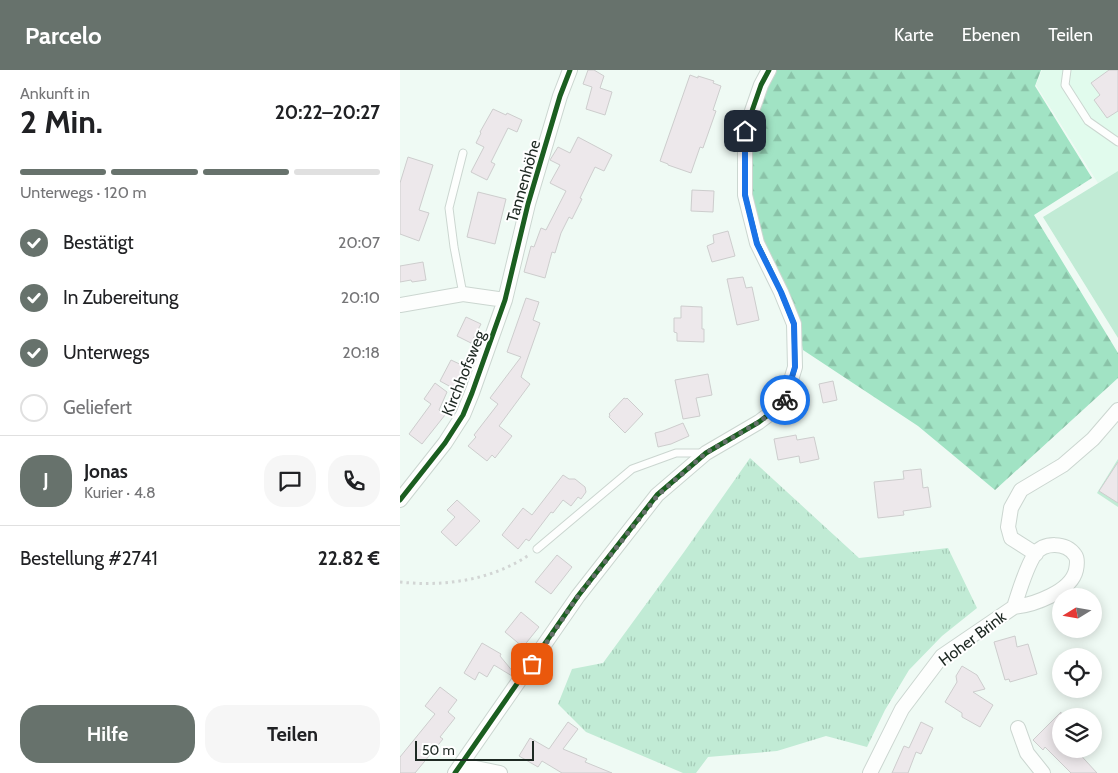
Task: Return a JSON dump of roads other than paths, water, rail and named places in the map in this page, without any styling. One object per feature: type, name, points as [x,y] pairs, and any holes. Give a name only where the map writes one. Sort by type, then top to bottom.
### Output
[{"type":"street","name":"Tannenhöhe","points":[[505,300],[528,204],[560,96],[570,70]]},
{"type":"street","points":[[492,772],[458,769],[578,596],[658,495],[706,453],[759,422],[784,403],[795,367],[794,324],[781,292],[757,244],[745,195],[745,131],[761,85],[769,70]]},
{"type":"street","points":[[400,304],[463,294],[505,300]]},
{"type":"street","name":"Kirchhofsweg","points":[[400,500],[445,443],[463,415],[505,300]]},
{"type":"street","points":[[1036,554],[1012,538],[1008,527],[1011,508],[1021,490],[1063,465],[1093,439],[1118,410]]},
{"type":"street","name":"Hoher Brink","points":[[870,773],[902,709],[942,656],[1014,607],[1027,606],[1067,586],[1075,575],[1077,564],[1075,556],[1068,549],[1057,545],[1045,546],[1036,554],[1027,571],[1014,607]]},
{"type":"street","points":[[1018,728],[1027,753],[1043,773]]},
{"type":"lane","points":[[1067,70],[1065,84],[1088,121],[1118,142]]},
{"type":"lane","points":[[463,153],[449,208],[463,294]]},
{"type":"lane","points":[[536,549],[632,469],[676,453],[706,453]]}]
